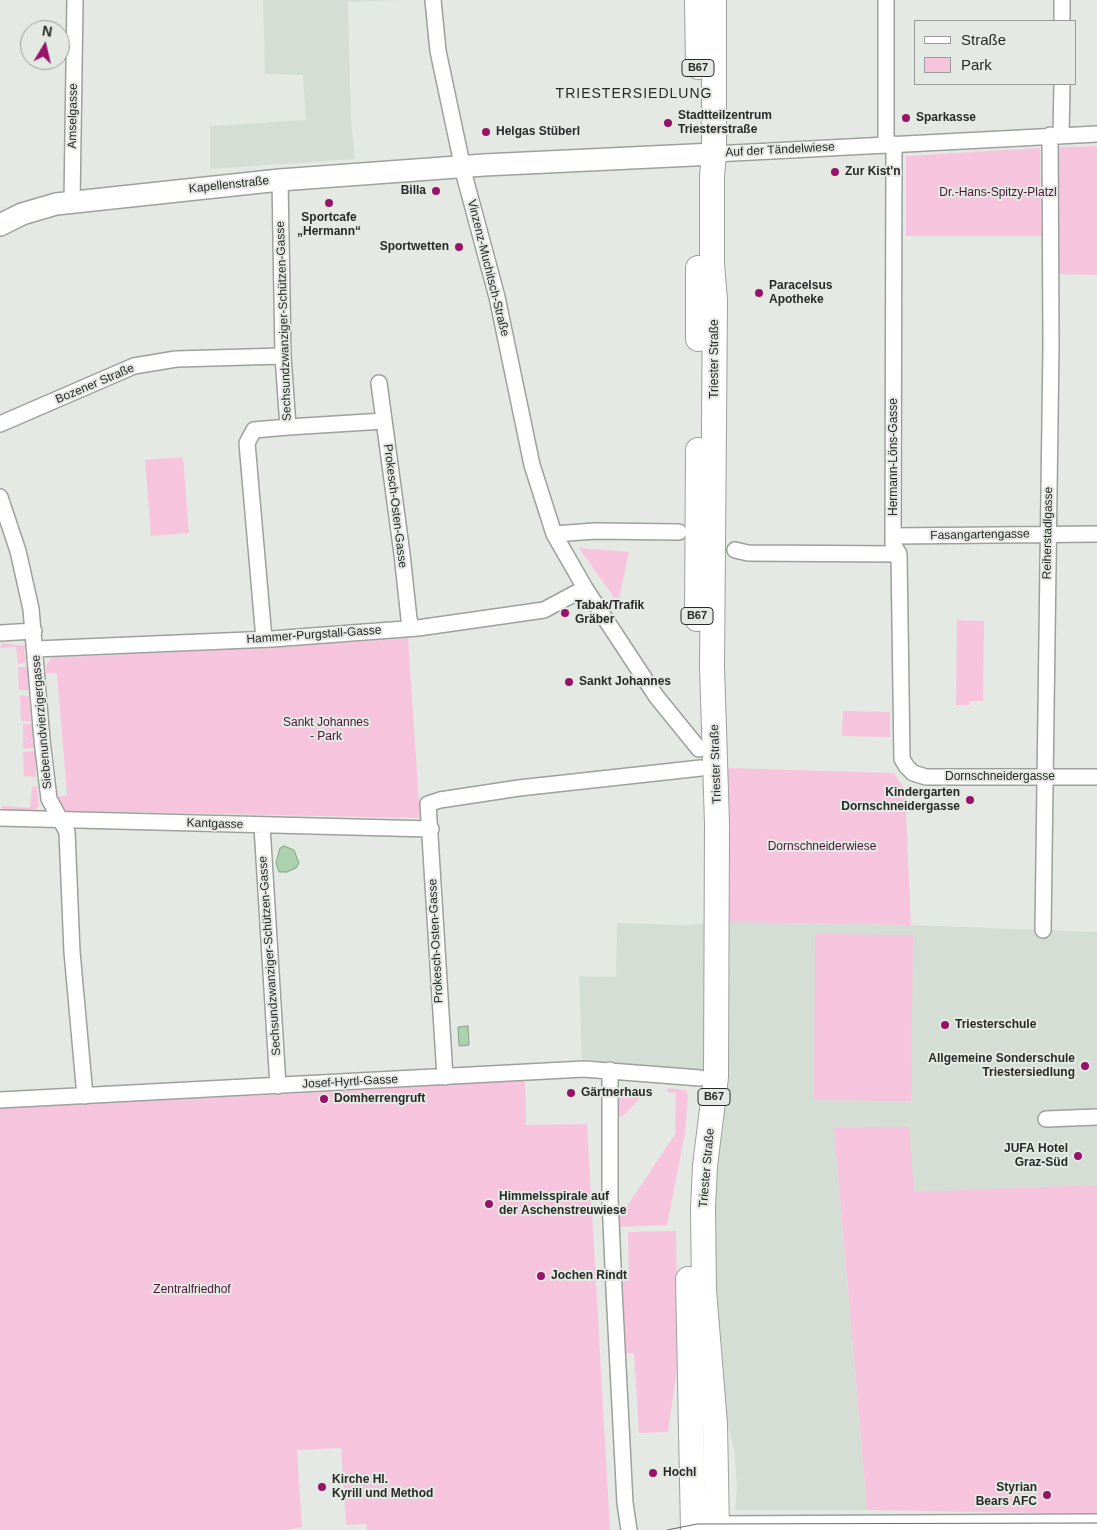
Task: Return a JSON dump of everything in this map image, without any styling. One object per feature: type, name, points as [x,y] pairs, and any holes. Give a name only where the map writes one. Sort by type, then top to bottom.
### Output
[{"type":"main road","name":"Triester Straße","points":[[697,0],[700,118],[712,176],[712,264],[715,300],[712,667],[717,824],[716,1077],[705,1166],[703,1208],[704,1290],[715,1424],[717,1529]]},
{"type":"main road","name":"Triester Straße","points":[[688,1529],[688,1210],[690,1163],[700,1078],[700,759],[697,655],[706,154],[714,0]]},
{"type":"main road","name":"Auf der Tändelwiese","points":[[463,167],[706,154]]},
{"type":"main road","name":"Kapellenstraße","points":[[0,225],[22,214],[72,202],[280,180],[463,167]]},
{"type":"main road","points":[[717,1529],[1097,1525]]},
{"type":"street","name":"Amselgasse","points":[[72,202],[75,0]]},
{"type":"street","name":"Vinzenz-Muchitsch-Straße","points":[[433,0],[438,51],[463,167],[497,297],[532,465],[554,534],[585,588],[700,759]]},
{"type":"street","name":"Hermann-Löns-Gasse","points":[[886,0],[890,144],[893,544],[899,554],[902,756],[906,767]]},
{"type":"street","points":[[1062,0],[1062,20]]},
{"type":"street","name":"Reiherstadlgasse","points":[[1043,930],[1047,534],[1055,135],[1062,85]]},
{"type":"street","name":"Auf der Tändelwiese","points":[[706,154],[1097,134]]},
{"type":"street","name":"Sechsundzwanziger-Schützen-Gasse","points":[[264,639],[248,443],[254,430],[288,427],[283,356],[280,180]]},
{"type":"street","name":"Bozener Straße","points":[[0,424],[134,366],[176,359],[283,356]]},
{"type":"street","name":"Prokesch-Osten-Gasse","points":[[379,383],[409,619],[412,628]]},
{"type":"street","points":[[288,427],[384,421]]},
{"type":"street","name":"Siebenundvierzigergasse","points":[[0,497],[20,559],[32,609],[42,740],[49,799],[67,832],[72,952],[85,1096]]},
{"type":"street","points":[[554,534],[594,531],[679,532]]},
{"type":"street","name":"Fasangartengasse","points":[[894,536],[1097,534]]},
{"type":"street","points":[[735,550],[748,553],[899,554]]},
{"type":"street","name":"Hammer-Purgstall-Gasse","points":[[36,649],[264,639],[412,628],[544,610],[585,588]]},
{"type":"street","points":[[0,633],[34,631]]},
{"type":"street","name":"Triester Straße","points":[[428,804],[700,759]]},
{"type":"street","name":"Dornschneidergasse","points":[[906,767],[926,778],[1097,777]]},
{"type":"street","name":"Prokesch-Osten-Gasse","points":[[428,804],[431,829],[434,920],[444,1077]]},
{"type":"street","name":"Kantgasse","points":[[0,818],[431,829]]},
{"type":"street","name":"Sechsundzwanziger-Schützen-Gasse","points":[[262,826],[278,1086]]},
{"type":"street","points":[[610,1070],[610,1199],[625,1503],[629,1530]]},
{"type":"street","name":"Josef-Hyrtl-Gasse","points":[[0,1100],[610,1070],[700,1078]]},
{"type":"street","points":[[1046,1119],[1097,1117]]},
{"type":"street","name":"Triester Straße","points":[[688,1529],[717,1529]]},
{"type":"shaded area","points":[[263,0],[405,0],[348,2],[351,120],[355,159],[210,169],[210,126],[306,120],[303,75],[265,74]]},
{"type":"shaded area","points":[[284,846],[294,850],[299,863],[296,868],[287,872],[279,872],[276,863],[280,848]]},
{"type":"shaded area","points":[[728,922],[911,925],[1097,932],[1097,1185],[914,1193],[834,1129],[867,1510],[735,1510],[737,1487],[734,1448],[728,1426],[715,1315],[714,1152],[727,1097],[726,1075],[582,1059],[579,976],[616,977],[617,923],[688,925]]},
{"type":"shaded area","points":[[468,1026],[469,1045],[459,1046],[458,1027]]},
{"type":"green space","points":[[1097,146],[1097,275],[1058,274],[1059,147]]},
{"type":"green space","name":"Dr.-Hans-Spitzy-Platzl","points":[[1040,148],[1041,236],[906,236],[906,156]]},
{"type":"green space","points":[[183,457],[189,533],[151,536],[145,460]]},
{"type":"green space","points":[[579,548],[629,552],[618,603]]},
{"type":"green space","points":[[957,620],[984,621],[983,701],[970,701],[969,705],[956,705]]},
{"type":"green space","name":"Sankt Johannes - Park","points":[[408,638],[420,818],[80,811],[79,816],[64,813],[56,797],[67,795],[57,673],[46,673],[46,665],[55,654],[63,653],[64,657],[220,650],[225,646],[248,645],[252,649]]},
{"type":"green space","points":[[2,643],[25,646],[24,654],[27,659],[25,659],[25,663],[18,664],[16,647],[0,648]]},
{"type":"green space","points":[[18,667],[28,667],[29,690],[19,690]]},
{"type":"green space","points":[[20,695],[29,696],[31,721],[21,721]]},
{"type":"green space","points":[[843,711],[890,712],[890,737],[842,736]]},
{"type":"green space","points":[[23,724],[32,724],[33,738],[31,742],[34,742],[34,748],[23,749]]},
{"type":"green space","points":[[23,752],[35,752],[36,777],[24,776]]},
{"type":"green space","name":"Dornschneiderwiese","points":[[728,768],[894,773],[905,790],[911,925],[728,922]]},
{"type":"green space","points":[[37,786],[39,806],[34,812],[2,809],[2,806],[30,808],[32,787]]},
{"type":"green space","points":[[815,934],[913,935],[911,1101],[814,1100]]},
{"type":"green space","name":"Zentralfriedhof","points":[[525,1079],[526,1125],[587,1124],[610,1530],[367,1530],[366,1524],[346,1525],[341,1448],[297,1450],[302,1527],[286,1530],[0,1530],[0,1108],[329,1092]]},
{"type":"green space","points":[[617,1087],[646,1092],[622,1117],[618,1116]]},
{"type":"green space","points":[[668,1088],[685,1090],[688,1095],[685,1133],[667,1225],[618,1227],[617,1205],[626,1208],[675,1134],[676,1093],[667,1092]]},
{"type":"green space","points":[[909,1127],[914,1192],[1097,1185],[1097,1514],[867,1510],[834,1128]]},
{"type":"green space","points":[[676,1231],[678,1361],[668,1432],[639,1433],[634,1353],[626,1353],[622,1275],[629,1274],[628,1232]]},
{"type":"tram line","points":[[667,1530],[697,1524],[1097,1523]]},
{"type":"place","name":"Sparkasse","points":[[906,118]]},
{"type":"place","name":"Stadtteilzentrum Triesterstraße","points":[[668,123]]},
{"type":"place","name":"Helgas Stüberl","points":[[486,132]]},
{"type":"place","name":"Zur Kist'n","points":[[835,172]]},
{"type":"place","name":"Billa","points":[[436,191]]},
{"type":"place","name":"Sportcafe „Hermann“","points":[[329,203]]},
{"type":"place","name":"Sportwetten","points":[[459,247]]},
{"type":"place","name":"Paracelsus Apotheke","points":[[759,293]]},
{"type":"place","name":"Tabak/Trafik Gräber","points":[[565,613]]},
{"type":"place","name":"Sankt Johannes","points":[[569,682]]},
{"type":"place","name":"Kindergarten Dornschneidergasse","points":[[970,800]]},
{"type":"place","name":"Triesterschule","points":[[945,1025]]},
{"type":"place","name":"Allgemeine Sonderschule Triestersiedlung","points":[[1085,1066]]},
{"type":"place","name":"Gärtnerhaus","points":[[571,1093]]},
{"type":"place","name":"Domherrengruft","points":[[324,1099]]},
{"type":"place","name":"JUFA Hotel Graz-Süd","points":[[1078,1156]]},
{"type":"place","name":"Himmelsspirale auf der Aschenstreuwiese","points":[[489,1204]]},
{"type":"place","name":"Jochen Rindt","points":[[541,1276]]},
{"type":"place","name":"Hochl","points":[[653,1473]]},
{"type":"place","name":"Kirche Hl. Kyrill und Method","points":[[322,1487]]},
{"type":"place","name":"Styrian Bears AFC","points":[[1047,1495]]},
{"type":"district","name":"TRIESTERSIEDLUNG","points":[[634,94]]}]
